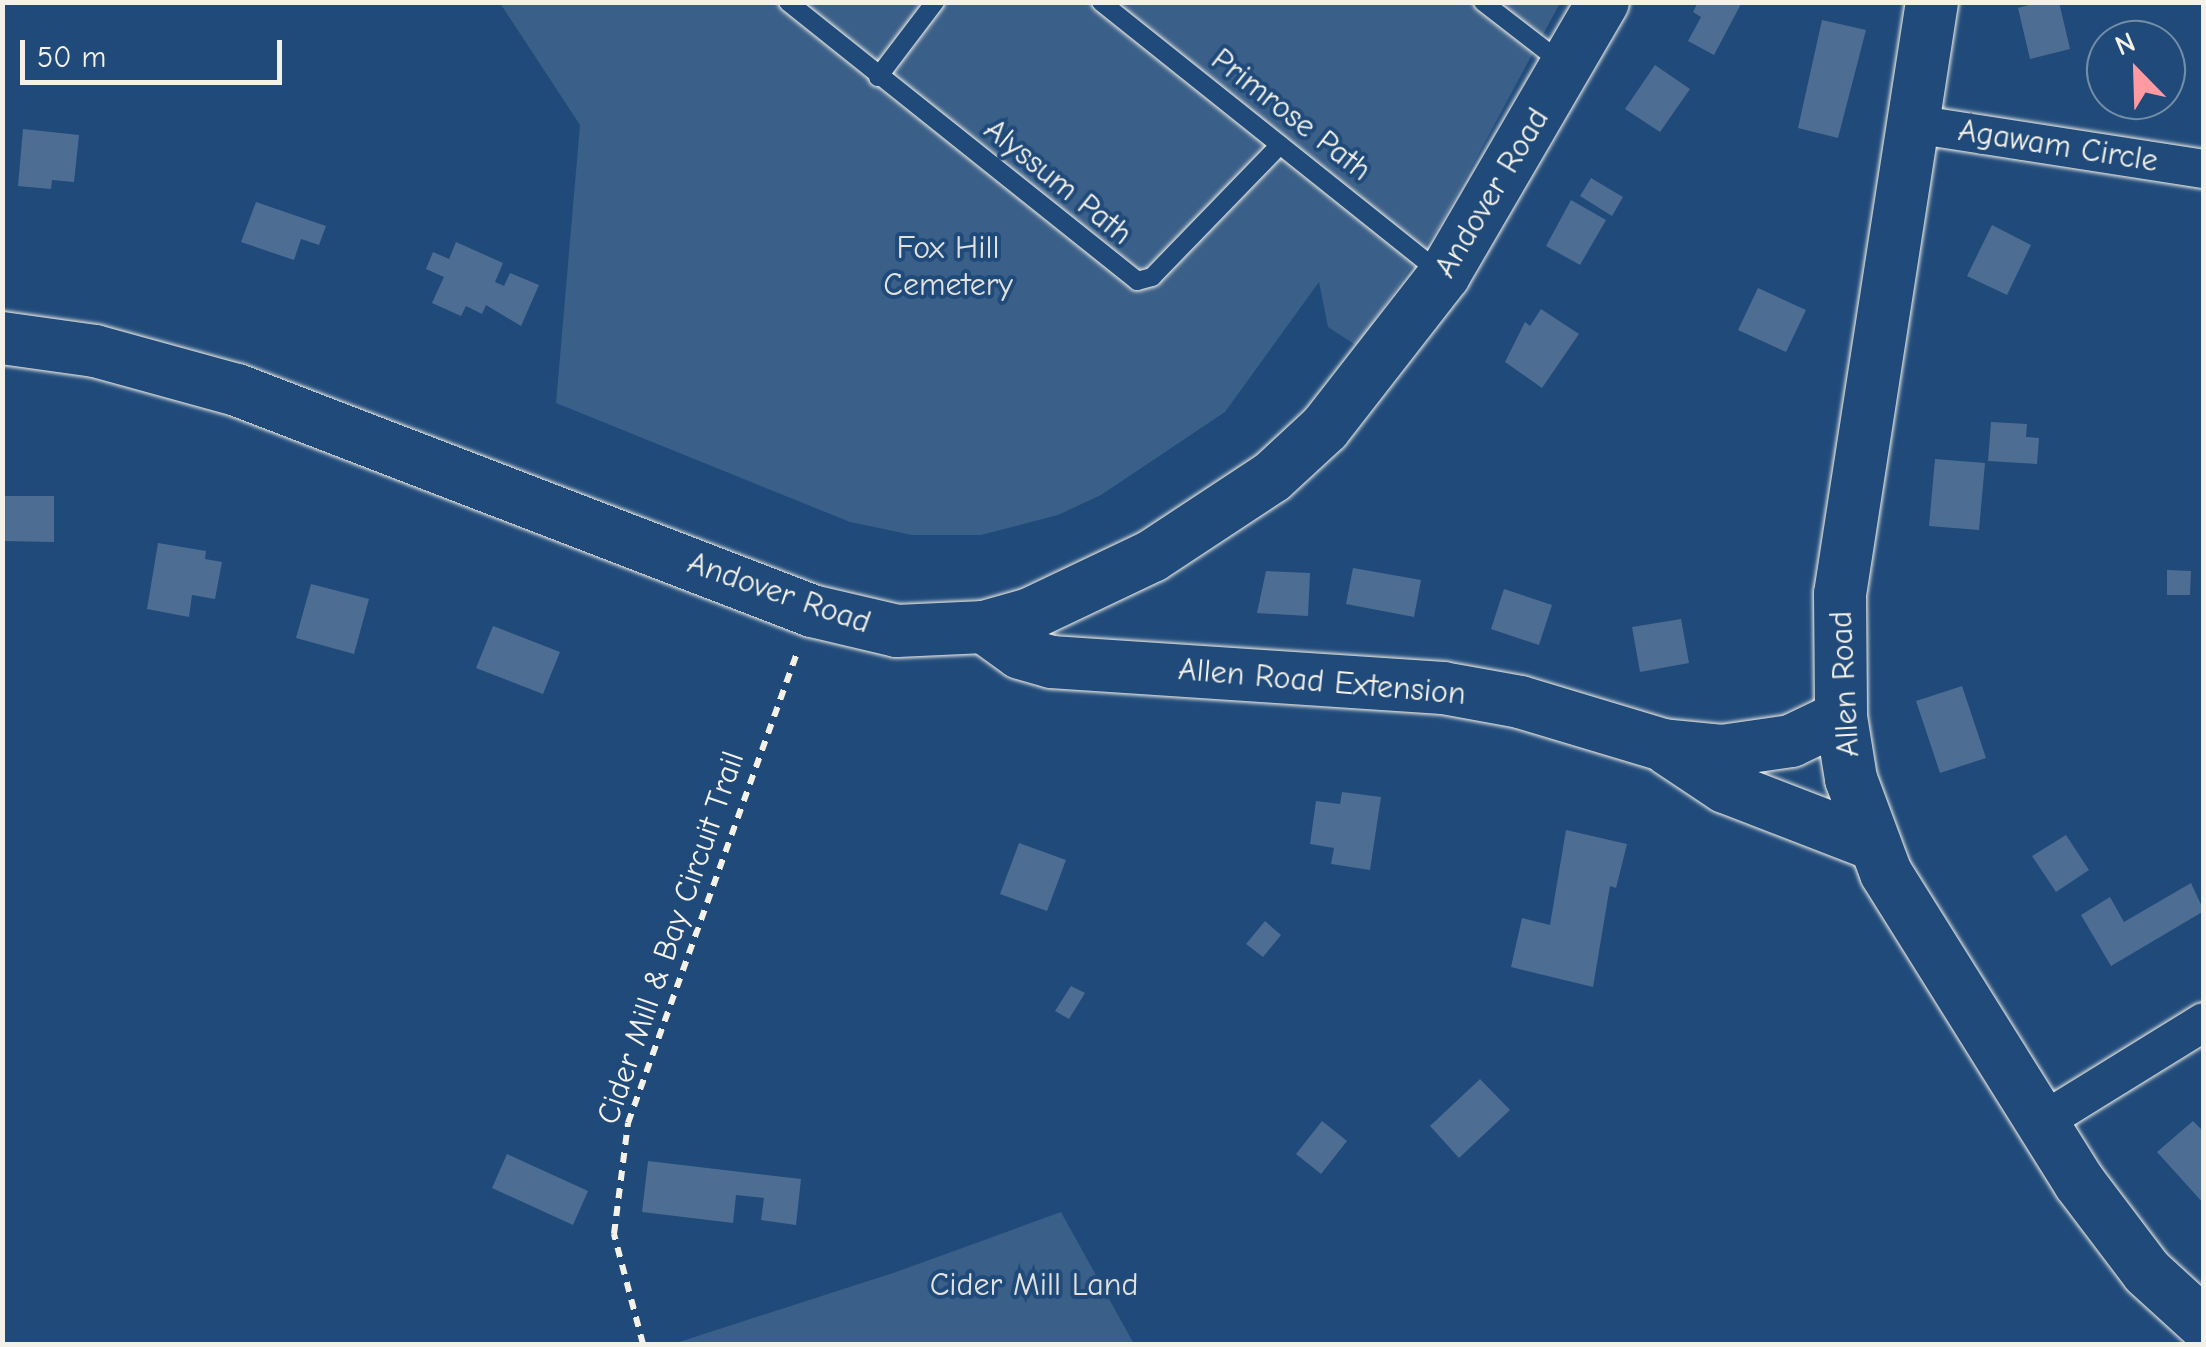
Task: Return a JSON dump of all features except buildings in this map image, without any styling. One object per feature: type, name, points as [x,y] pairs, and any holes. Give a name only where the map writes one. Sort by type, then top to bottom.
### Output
[{"type":"street","name":"Andover Road","points":[[2,338],[96,352],[237,390],[812,611],[897,631],[984,627],[1049,606],[1152,556],[1272,476],[1325,428],[1444,275],[1603,2]]},
{"type":"street","name":"Allen Road","points":[[1932,2],[1840,594],[1841,717],[1851,779],[1875,845],[1937,960],[2126,1246],[2204,1324]]},
{"type":"street","name":"Agawam Circle","points":[[1913,124],[2204,168]]},
{"type":"street","name":"Allen Road Extension","points":[[984,627],[1020,653],[1052,662],[1443,688],[1520,702],[1663,744],[1757,749],[1841,717]]},
{"type":"street","name":"Allen Road Extension","points":[[1663,744],[1725,787],[1875,845]]},
{"type":"street","points":[[2042,1122],[2204,1022]]},
{"type":"lane","name":"Alyssum Path","points":[[788,2],[1137,281],[1152,277],[1280,145]]},
{"type":"lane","points":[[878,76],[936,2]]},
{"type":"lane","name":"Primrose Path","points":[[1101,2],[1444,275]]},
{"type":"lane","points":[[1483,2],[1567,66]]},
{"type":"path","name":"Cider Mill & Bay Circuit Trail","points":[[643,1344],[614,1234],[628,1123],[812,611]]},
{"type":"green space","name":"Fox Hill Cemetery","points":[[500,3],[1560,3],[1440,225],[1357,346],[1328,327],[1319,282],[1225,412],[1101,495],[1058,515],[981,535],[912,535],[850,522],[556,403],[580,125]]},
{"type":"green space","name":"Cider Mill Land","points":[[1061,1212],[1134,1344],[673,1344],[896,1272]]}]
